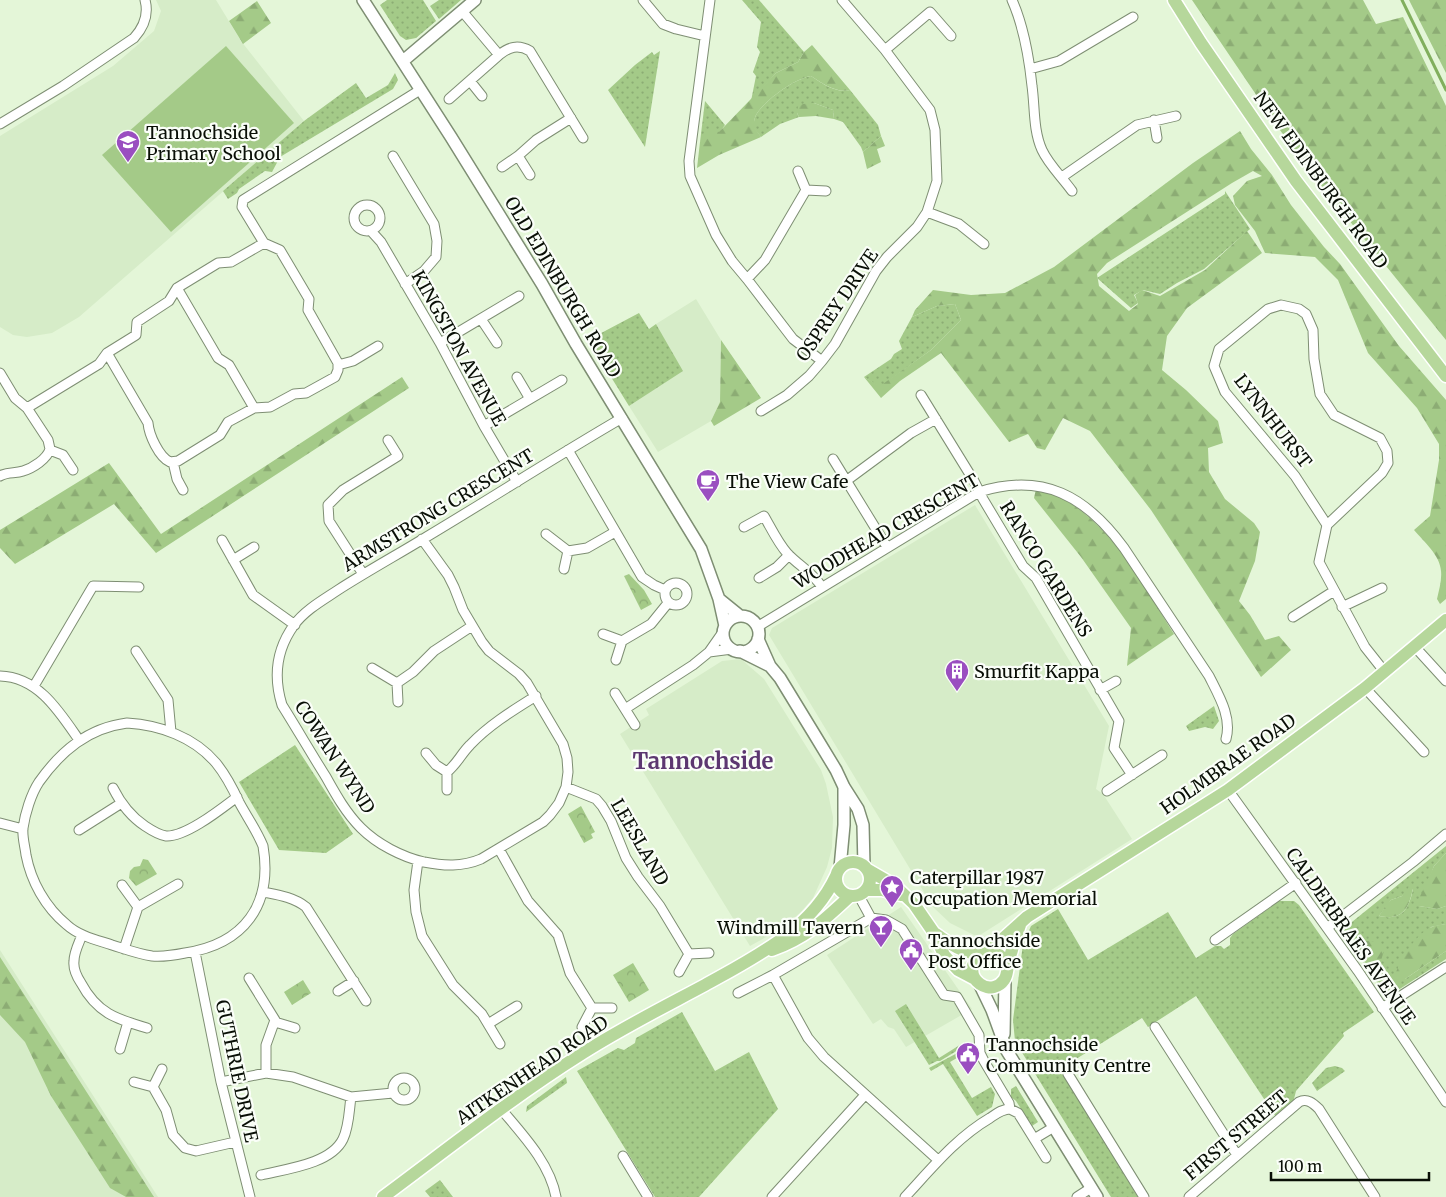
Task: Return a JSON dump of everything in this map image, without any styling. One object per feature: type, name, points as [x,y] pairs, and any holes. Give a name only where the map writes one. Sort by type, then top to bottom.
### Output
[{"type":"main road","name":"OLD EDINBURGH ROAD","points":[[363,0],[537,276],[576,344],[701,549],[719,599],[725,642],[736,650]]},
{"type":"main road","points":[[403,61],[475,0]]},
{"type":"main road","name":"NEW EDINBURGH ROAD","points":[[1174,0],[1201,43],[1296,181],[1446,376]]},
{"type":"main road","points":[[719,599],[740,616],[750,619],[758,633],[770,666],[780,678],[858,809],[863,825],[866,868],[871,880],[858,894]]},
{"type":"main road","points":[[724,629],[731,619],[740,616]]},
{"type":"main road","name":"HOLMBRAE ROAD","points":[[984,954],[1027,916],[1228,790],[1365,688],[1446,620]]},
{"type":"main road","points":[[736,650],[750,649],[758,633]]},
{"type":"main road","points":[[736,650],[770,666]]},
{"type":"main road","points":[[844,787],[844,824],[837,886],[844,895],[882,890],[906,897]]},
{"type":"main road","points":[[838,872],[849,862],[860,863],[894,885],[914,904],[934,933],[944,956],[958,970],[984,986],[995,987],[1006,974]]},
{"type":"main road","name":"AITKENHEAD ROAD","points":[[383,1197],[501,1109],[582,1053],[760,954],[800,925],[819,905],[838,872]]},
{"type":"main road","name":"AITKENHEAD ROAD","points":[[760,954],[789,944],[815,928],[858,894]]},
{"type":"main road","points":[[1003,1043],[1006,974],[1021,923]]},
{"type":"main road","points":[[934,933],[954,947],[969,953],[998,954],[1002,958],[1006,974]]},
{"type":"main road","points":[[984,954],[974,963],[973,973],[990,1004],[1003,1043],[1094,1192]]},
{"type":"street","points":[[0,124],[63,86],[134,38],[145,22],[145,0]]},
{"type":"street","points":[[643,0],[663,24],[705,36]]},
{"type":"street","points":[[710,0],[689,169],[716,235],[732,262],[793,339],[822,361]]},
{"type":"street","name":"OSPREY DRIVE","points":[[761,411],[787,395],[809,376],[822,361],[835,344],[876,271],[887,256],[917,227],[927,212],[933,199],[937,181],[937,157],[933,118],[927,104],[885,50],[842,0]]},
{"type":"street","points":[[1012,0],[1024,37],[1030,69],[1034,119],[1042,149],[1048,161],[1072,190]]},
{"type":"street","points":[[462,11],[499,55]]},
{"type":"street","points":[[885,50],[930,12],[951,36]]},
{"type":"street","points":[[1030,69],[1059,61],[1133,17]]},
{"type":"street","points":[[449,99],[499,55],[512,47],[523,48],[530,51],[583,138]]},
{"type":"street","points":[[470,81],[482,96]]},
{"type":"street","points":[[108,353],[148,423],[149,434],[166,460],[173,462],[178,461],[220,435],[228,422],[254,408],[270,408],[294,394],[306,393],[335,377],[338,365],[308,310],[309,300],[280,250],[264,243],[242,206],[245,198],[420,90]]},
{"type":"street","points":[[1062,177],[1137,125],[1176,116]]},
{"type":"street","points":[[502,167],[536,140],[571,118]]},
{"type":"street","points":[[1154,120],[1158,138]]},
{"type":"street","points":[[393,156],[434,224],[437,241],[436,258],[424,271],[406,284]]},
{"type":"street","points":[[518,156],[530,176]]},
{"type":"street","points":[[798,171],[806,190]]},
{"type":"street","points":[[747,279],[765,260],[806,190]]},
{"type":"street","points":[[806,190],[826,191]]},
{"type":"street","points":[[927,212],[959,224],[984,244]]},
{"type":"street","name":"KINGSTON AVENUE","points":[[370,231],[381,242],[406,284],[517,482]]},
{"type":"street","points":[[28,408],[99,364],[108,353],[136,335],[137,322],[169,301],[177,288],[218,263],[230,262],[264,243]]},
{"type":"street","points":[[177,288],[218,358],[229,365],[254,408]]},
{"type":"street","points":[[440,343],[519,296]]},
{"type":"street","name":"LYNNHURST","points":[[1281,305],[1299,309],[1306,314],[1313,330],[1314,360],[1320,394],[1334,415],[1380,438],[1387,451],[1388,463],[1382,473],[1327,525],[1295,476],[1225,392],[1214,366],[1219,349],[1268,308],[1281,305]]},
{"type":"street","points":[[481,319],[497,343]]},
{"type":"street","points":[[338,365],[349,363],[378,346]]},
{"type":"street","points":[[0,373],[15,398],[28,408],[48,440],[50,450],[45,458],[22,472],[6,472],[0,476]]},
{"type":"street","points":[[517,377],[530,399]]},
{"type":"street","points":[[484,426],[562,380]]},
{"type":"street","name":"RANCO GARDENS","points":[[921,395],[1023,566],[1036,578],[1118,721],[1114,748],[1132,775]]},
{"type":"street","name":"ARMSTRONG CRESCENT","points":[[284,644],[294,625],[319,602],[622,418]]},
{"type":"street","points":[[846,480],[911,433],[936,419]]},
{"type":"street","points":[[363,574],[329,522],[328,505],[343,490],[398,456],[388,440]]},
{"type":"street","points":[[50,450],[63,455],[73,470]]},
{"type":"street","points":[[568,450],[642,577],[665,590]]},
{"type":"street","points":[[833,459],[887,547]]},
{"type":"street","points":[[173,462],[177,479],[183,490]]},
{"type":"street","name":"WOODHEAD CRESCENT","points":[[758,633],[822,587],[979,492],[1012,484],[1031,484],[1048,487],[1077,501],[1107,528],[1124,548],[1209,676],[1226,714],[1228,725],[1226,739]]},
{"type":"street","points":[[744,527],[764,516],[788,555],[809,571],[822,587]]},
{"type":"street","points":[[1327,525],[1319,562],[1365,647],[1384,671]]},
{"type":"street","points":[[546,534],[568,551],[587,548],[615,532]]},
{"type":"street","name":"COWAN WYND","points":[[284,644],[277,672],[277,688],[282,705],[345,809],[361,828],[385,846],[418,860],[439,865],[456,866],[471,864],[543,822],[559,803],[566,787],[568,772],[563,744],[536,696],[519,674],[489,651],[462,610],[448,575],[422,539]]},
{"type":"street","points":[[222,540],[253,595],[294,625]]},
{"type":"street","points":[[233,560],[254,547]]},
{"type":"street","points":[[564,569],[568,551]]},
{"type":"street","points":[[759,578],[777,567],[788,555]]},
{"type":"street","points":[[677,582],[682,584],[687,591],[687,597],[681,604],[673,605],[668,603],[664,596],[665,590],[669,584],[677,582]]},
{"type":"street","points":[[34,686],[93,586],[139,587]]},
{"type":"street","points":[[1342,607],[1382,588]]},
{"type":"street","points":[[1293,617],[1334,592]]},
{"type":"street","points":[[616,660],[622,642],[650,624],[668,603]]},
{"type":"street","points":[[397,683],[413,672],[434,650],[472,626]]},
{"type":"street","points":[[626,709],[693,665],[709,652],[724,629]]},
{"type":"street","points":[[603,634],[622,642]]},
{"type":"street","points":[[1415,646],[1446,681]]},
{"type":"street","points":[[709,652],[736,650]]},
{"type":"street","points":[[136,652],[168,700],[171,732]]},
{"type":"street","points":[[372,668],[397,683]]},
{"type":"street","points":[[0,676],[11,676],[34,686],[56,705],[79,740]]},
{"type":"street","points":[[1100,690],[1116,681]]},
{"type":"street","points":[[397,683],[398,702]]},
{"type":"street","points":[[1365,688],[1424,752]]},
{"type":"street","points":[[615,692],[635,725]]},
{"type":"street","points":[[447,772],[454,767],[468,747],[496,722],[536,696]]},
{"type":"street","points":[[127,723],[143,724],[171,732],[191,741],[217,764],[263,846],[266,869],[263,892],[249,920],[239,931],[212,948],[173,955],[152,956],[82,935],[67,926],[38,891],[28,867],[23,829],[36,787],[51,765],[79,740],[111,725],[127,723]]},
{"type":"street","points":[[426,753],[436,765],[447,772]]},
{"type":"street","points":[[1107,791],[1162,755]]},
{"type":"street","points":[[447,772],[447,790]]},
{"type":"street","name":"LEESLAND","points":[[566,787],[596,799],[602,806],[611,821],[626,858],[665,914],[689,954]]},
{"type":"street","points":[[113,788],[120,804],[137,821],[165,836],[177,835],[201,822],[237,797]]},
{"type":"street","name":"CALDERBRAES AVENUE","points":[[1228,790],[1358,971],[1446,1102]]},
{"type":"street","points":[[79,830],[120,804]]},
{"type":"street","points":[[0,823],[23,829]]},
{"type":"street","points":[[1327,928],[1413,862],[1446,834]]},
{"type":"street","points":[[499,849],[528,901],[558,935],[570,973],[592,1008]]},
{"type":"street","points":[[418,860],[414,890],[416,912],[422,936],[453,985],[474,1005],[500,1044]]},
{"type":"street","points":[[1215,940],[1296,883]]},
{"type":"street","points":[[122,884],[138,907]]},
{"type":"street","points":[[124,949],[138,907],[178,884]]},
{"type":"street","points":[[263,892],[294,899],[306,907],[366,1001]]},
{"type":"street","points":[[858,894],[871,918]]},
{"type":"street","points":[[738,993],[773,975],[871,918],[886,920],[902,929],[944,995],[957,997],[979,1035],[980,1053],[1009,1103],[1010,1109]]},
{"type":"street","points":[[82,935],[74,961],[76,973],[90,997],[102,1010],[114,1017],[147,1028]]},
{"type":"street","name":"GUTHRIE DRIVE","points":[[195,952],[235,1142],[250,1197]]},
{"type":"street","points":[[679,972],[689,954],[708,953]]},
{"type":"street","points":[[1382,1008],[1446,967]]},
{"type":"street","points":[[773,975],[814,1046],[865,1095],[938,1160]]},
{"type":"street","points":[[249,978],[275,1018],[266,1045],[266,1073]]},
{"type":"street","points":[[338,991],[354,981]]},
{"type":"street","points":[[488,1024],[517,1006]]},
{"type":"street","points":[[592,1008],[612,1008]]},
{"type":"street","points":[[582,1027],[592,1008]]},
{"type":"street","points":[[120,1049],[128,1022]]},
{"type":"street","points":[[275,1022],[295,1028]]},
{"type":"street","points":[[1155,1027],[1237,1155]]},
{"type":"street","points":[[153,1087],[162,1069]]},
{"type":"street","points":[[222,1082],[266,1073],[293,1077],[352,1097],[393,1093]]},
{"type":"street","points":[[1068,1074],[1144,1197]]},
{"type":"street","points":[[134,1082],[153,1087],[166,1110],[173,1135],[185,1148],[196,1151],[235,1142]]},
{"type":"street","points":[[772,1197],[865,1095]]},
{"type":"street","points":[[261,1175],[323,1159],[332,1153],[344,1137],[352,1097]]},
{"type":"street","name":"FIRST STREET","points":[[1189,1197],[1299,1102],[1305,1100],[1311,1102],[1319,1109],[1375,1197]]},
{"type":"street","points":[[501,1109],[541,1160],[548,1172],[556,1197]]},
{"type":"street","points":[[905,1197],[938,1160],[966,1133],[1002,1110],[1010,1109],[1018,1113],[1046,1158]]},
{"type":"street","points":[[1034,1139],[1054,1127]]},
{"type":"street","points":[[623,1156],[648,1197]]},
{"type":"street","points":[[1077,1197],[1094,1192]]},
{"type":"shaded area","name":"Tannochside Primary School","points":[[156,0],[216,0],[241,41],[304,121],[79,317],[52,333],[27,337],[13,335],[0,327],[0,136],[113,66],[154,31],[161,11]]},
{"type":"shaded area","points":[[696,299],[721,340],[720,402],[711,421],[658,452],[629,406],[682,371],[656,324]]},
{"type":"shaded area","points":[[975,505],[1109,726],[1096,789],[1103,794],[1132,839],[980,935],[974,935],[950,923],[933,907],[769,635],[772,628]]},
{"type":"shaded area","points":[[741,659],[764,679],[821,770],[833,817],[832,848],[827,867],[813,898],[800,913],[782,928],[750,946],[620,734],[649,715],[646,709],[722,661]]},
{"type":"shaded area","points":[[901,907],[972,1009],[906,1047],[894,1029],[888,1027],[881,1019],[873,1024],[827,955]]},
{"type":"shaded area","points":[[0,950],[158,1197],[0,1197]]},
{"type":"green space","points":[[387,0],[423,0],[436,21],[416,38],[406,40],[400,36],[380,5]]},
{"type":"green space","points":[[439,0],[461,0],[439,19],[430,6]]},
{"type":"green space","points":[[742,0],[759,0],[804,52],[798,62],[776,73],[751,101],[756,76],[753,72],[760,52],[757,47],[761,22]]},
{"type":"green space","points":[[1192,0],[1363,0],[1376,24],[1403,17],[1446,106],[1446,340],[1301,161]]},
{"type":"green space","points":[[1409,0],[1446,0],[1446,73]]},
{"type":"green space","points":[[257,1],[271,23],[243,44],[229,21]]},
{"type":"green space","points":[[812,45],[850,90],[835,89],[811,76],[796,81],[773,97],[756,115],[754,127],[761,137],[719,155],[697,168],[700,142],[710,128],[719,132],[776,73],[798,62],[804,52]]},
{"type":"green space","points":[[226,46],[294,123],[171,232],[102,155]]},
{"type":"green space","points":[[660,51],[645,147],[608,90],[652,52],[654,55]]},
{"type":"green space","points":[[395,73],[398,80],[393,89],[280,157],[272,172],[265,171],[228,199],[223,191],[304,121],[356,83],[366,98],[388,85]]},
{"type":"green space","points":[[811,76],[824,85],[835,89],[850,90],[878,125],[881,136],[863,152],[843,122],[834,119],[833,110],[814,103],[797,113],[799,117],[780,124],[761,137],[753,127],[755,116],[760,109],[788,86]]},
{"type":"green space","points":[[705,101],[725,125],[719,133],[700,142]]},
{"type":"green space","points":[[814,103],[833,110],[834,119],[816,116],[799,117],[797,113],[798,106]]},
{"type":"green space","points":[[1240,131],[1291,205],[1340,264],[1399,346],[1446,400],[1446,599],[1440,604],[1437,599],[1441,578],[1440,565],[1431,549],[1414,530],[1430,516],[1439,460],[1439,444],[1417,408],[1368,353],[1338,280],[1315,257],[1265,253],[1255,231],[1235,205],[1233,196],[1247,181],[1262,176],[1253,171],[1232,183],[1107,263],[1097,274],[1099,286],[1129,311],[1138,304],[1135,295],[1142,290],[1160,296],[1205,270],[1247,231],[1262,253],[1187,308],[1167,336],[1162,370],[1218,421],[1223,443],[1208,448],[1209,472],[1225,499],[1254,523],[1260,532],[1255,561],[1239,601],[1265,640],[1279,636],[1291,650],[1261,677],[1151,510],[1090,431],[1063,418],[1045,450],[1037,448],[1028,434],[1009,442],[941,353],[900,381],[881,398],[864,377],[880,386],[931,350],[961,320],[955,304],[937,306],[912,317],[915,310],[933,290],[971,295],[1005,293],[1054,267],[1193,163]]},
{"type":"green space","points":[[881,136],[885,146],[877,149],[881,162],[867,169],[863,152]]},
{"type":"green space","points":[[1225,191],[1250,229],[1204,269],[1160,294],[1143,290],[1134,295],[1138,303],[1131,308],[1097,278],[1225,194]]},
{"type":"green space","points":[[955,304],[961,320],[931,350],[880,387],[864,377],[891,359],[894,354],[902,349],[899,341],[912,317],[937,306]]},
{"type":"green space","points":[[639,313],[649,329],[656,324],[683,371],[629,406],[588,340]]},
{"type":"green space","points":[[721,340],[761,398],[714,426],[711,421],[720,402]]},
{"type":"green space","points":[[402,377],[409,388],[156,553],[114,504],[15,564],[0,548],[0,530],[109,463],[161,534]]},
{"type":"green space","points":[[1036,489],[1065,500],[1099,526],[1127,560],[1174,634],[1127,666],[1131,628],[1081,557],[1034,498]]},
{"type":"green space","points":[[629,574],[644,590],[652,604],[641,610],[624,576]]},
{"type":"green space","points":[[1214,706],[1219,721],[1213,729],[1205,727],[1189,731],[1186,726]]},
{"type":"green space","points":[[295,745],[353,834],[326,853],[279,850],[239,782]]},
{"type":"green space","points":[[581,806],[595,832],[591,834],[593,838],[584,843],[568,814]]},
{"type":"green space","points":[[1446,846],[1446,853],[1434,866],[1419,906],[1437,909],[1446,906],[1446,924],[1431,927],[1405,979],[1446,951],[1446,959],[1392,994],[1378,984],[1342,930]],"holes":[[[1413,889],[1407,908],[1403,912],[1393,917],[1379,916],[1391,900]]]},
{"type":"green space","points":[[1446,853],[1446,906],[1437,909],[1419,906],[1417,903],[1434,866]]},
{"type":"green space","points":[[143,859],[148,860],[157,874],[136,886],[129,878],[130,871],[134,867],[140,866]]},
{"type":"green space","points":[[1411,884],[1413,888],[1409,902],[1403,912],[1393,917],[1379,916],[1391,900],[1402,896]]},
{"type":"green space","points":[[1279,901],[1294,901],[1299,905],[1374,1012],[1343,1033],[1344,1036],[1296,1091],[1293,1103],[1276,1117],[1196,996],[1148,1027],[1142,1018],[1060,1069],[1138,1197],[1111,1197],[1015,1041],[1013,1020],[1023,944],[1031,926],[1058,909],[1088,960],[1168,912],[1196,958],[1215,946],[1221,946],[1224,949],[1230,945],[1230,938],[1233,934]]},
{"type":"green space","points":[[1446,924],[1446,951],[1405,979],[1392,982],[1402,960],[1418,937],[1432,927]]},
{"type":"green space","points":[[1367,941],[1378,942],[1385,947],[1380,964],[1375,967],[1359,951],[1357,945]]},
{"type":"green space","points":[[0,957],[154,1197],[126,1197],[110,1188],[51,1096],[25,1042],[0,1015]]},
{"type":"green space","points":[[633,963],[649,990],[629,1002],[613,975]]},
{"type":"green space","points":[[303,980],[311,993],[292,1005],[284,992]]},
{"type":"green space","points":[[906,1004],[939,1058],[963,1043],[963,1047],[940,1061],[929,1065],[895,1011]]},
{"type":"green space","points":[[682,1012],[715,1071],[749,1052],[778,1109],[699,1197],[655,1197],[577,1071],[618,1048],[624,1050],[635,1043],[636,1038]]},
{"type":"green space","points":[[965,1049],[969,1051],[950,1062],[972,1098],[991,1087],[995,1094],[992,1107],[977,1116],[943,1064],[931,1071],[929,1068]]},
{"type":"green space","points":[[1335,1066],[1345,1071],[1317,1091],[1312,1083],[1326,1068]]},
{"type":"green space","points":[[566,1077],[567,1083],[526,1112],[527,1106]]},
{"type":"green space","points":[[1016,1086],[1038,1122],[1032,1126],[1016,1101],[1011,1097],[1011,1089]]},
{"type":"green space","points":[[440,1180],[453,1197],[430,1197],[425,1191]]},
{"type":"waterway","points":[[1402,0],[1446,90]]},
{"type":"place","name":"Tannochside Primary School","points":[[128,163]]},
{"type":"place","name":"The View Cafe","points":[[708,502]]},
{"type":"place","name":"Smurfit Kappa","points":[[957,692]]},
{"type":"place","name":"Caterpillar 1987 Occupation Memorial","points":[[892,908]]},
{"type":"place","name":"Windmill Tavern","points":[[881,948]]},
{"type":"place","name":"Tannochside Post Office","points":[[911,971]]},
{"type":"place","name":"Tannochside Community Centre","points":[[968,1075]]},
{"type":"district","name":"Tannochside","points":[[703,761]]}]
